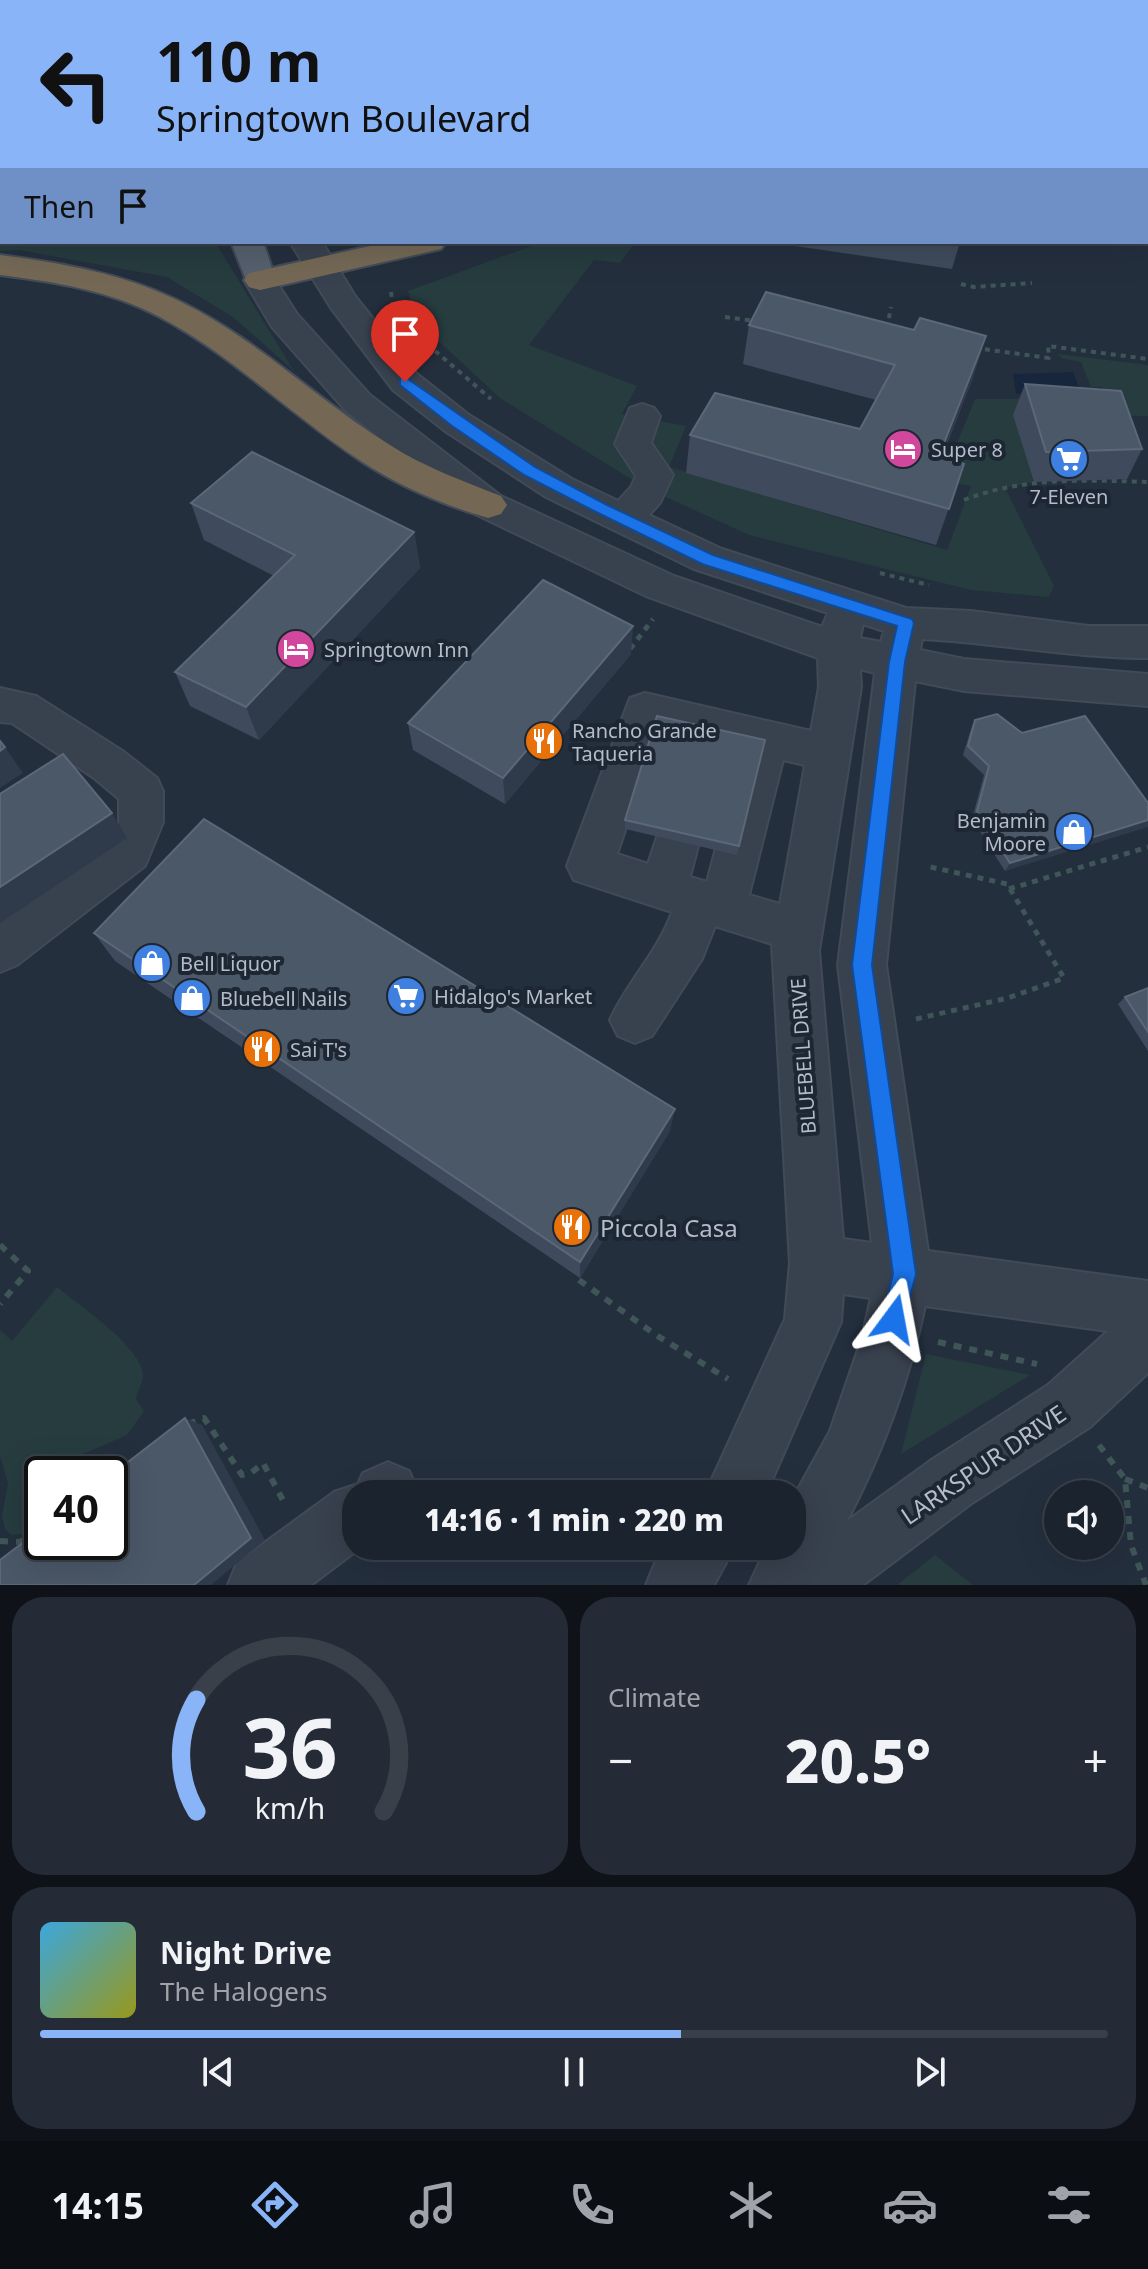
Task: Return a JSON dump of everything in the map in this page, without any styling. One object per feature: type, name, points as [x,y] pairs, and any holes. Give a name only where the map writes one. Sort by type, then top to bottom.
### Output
[{"type":"highway","points":[[260,280],[313,255],[412,244]]},
{"type":"highway","points":[[0,265],[67,274],[136,293],[200,326],[365,447],[442,488],[488,505]]},
{"type":"main road","points":[[248,244],[260,280]]},
{"type":"street","points":[[313,255],[405,382],[457,423],[529,471],[708,559],[846,606],[902,643],[964,675],[1148,690]]},
{"type":"street","points":[[260,280],[284,320],[358,403],[488,505],[660,586],[838,649],[902,643],[971,626],[1089,642],[1148,642]]},
{"type":"street","points":[[623,519],[647,494],[655,475],[633,444],[642,416]]},
{"type":"street","name":"BLUEBELL DRIVE","points":[[741,1480],[813,1322],[818,1263],[795,951],[840,687],[838,649],[846,606]]},
{"type":"street","points":[[780,1585],[855,1444],[889,1341],[904,1274],[862,965],[902,643]]},
{"type":"street","points":[[0,705],[21,708],[109,765],[141,791],[141,822],[129,852],[0,950]]},
{"type":"street","points":[[798,931],[590,866],[645,710],[706,731],[767,738],[828,753]]},
{"type":"street","points":[[635,1020],[685,944],[696,899],[767,738]]},
{"type":"street","points":[[676,842],[696,899]]},
{"type":"street","points":[[818,1263],[1148,1309]]},
{"type":"street","name":"LARKSPUR DRIVE","points":[[811,1585],[951,1482],[1069,1406],[1148,1334]]},
{"type":"street","points":[[259,1585],[342,1525]]},
{"type":"street","points":[[677,1585],[694,1560]]},
{"type":"path","points":[[961,284],[974,287],[1032,283]]},
{"type":"path","points":[[885,337],[891,307]]},
{"type":"path","points":[[725,317],[769,322]]},
{"type":"path","points":[[975,348],[1049,358],[1048,346],[1148,359]]},
{"type":"path","points":[[964,500],[1009,484],[1148,482]]},
{"type":"path","points":[[627,652],[654,618]]},
{"type":"path","points":[[1009,889],[1148,847]]},
{"type":"path","points":[[916,1019],[1008,998],[1064,978],[1007,884],[926,866]]},
{"type":"path","points":[[0,1245],[28,1271],[0,1304]]},
{"type":"path","points":[[579,1280],[656,1335],[728,1379]]},
{"type":"path","points":[[934,1341],[1037,1364],[1042,1372]]},
{"type":"path","points":[[180,1430],[204,1418],[242,1475],[251,1473],[263,1463],[288,1510]]},
{"type":"path","points":[[1091,1435],[1125,1479],[1148,1488]]},
{"type":"path","points":[[1125,1479],[1131,1545],[1146,1585]]},
{"type":"path","points":[[0,1542],[24,1540]]},
{"type":"green space","points":[[0,244],[216,244],[294,371],[233,317],[167,277],[19,250],[0,251]]},
{"type":"green space","points":[[537,244],[634,244],[620,263],[594,260],[529,345],[637,386],[622,414],[686,426],[669,467],[947,550],[971,486],[942,480],[975,399],[1108,398],[1102,387],[1091,387],[1081,362],[1061,358],[1058,354],[1148,365],[1148,416],[1014,415],[1034,482],[1005,488],[1054,586],[1049,597],[971,590],[749,535],[644,487],[500,398],[417,321],[408,291]]},
{"type":"green space","points":[[57,1287],[108,1327],[133,1352],[143,1376],[136,1399],[144,1411],[127,1435],[78,1456],[24,1456],[24,1534],[11,1535],[5,1529],[2,1516],[8,1484],[0,1456],[0,1330],[12,1341]]},
{"type":"green space","points":[[926,1354],[1030,1375],[901,1454]]},
{"type":"green space","points":[[935,1555],[973,1585],[897,1585]]},
{"type":"water","points":[[1073,372],[1081,392],[1016,394],[1013,374]]},
{"type":"building","points":[[766,292],[914,330],[920,318],[986,336],[939,456],[964,464],[949,509],[690,435],[715,393],[860,429],[895,365],[749,325]]},
{"type":"building","points":[[1025,384],[1121,391],[1142,449],[1046,452]]},
{"type":"building","points":[[252,452],[414,532],[246,707],[175,672],[295,555],[191,503]]},
{"type":"building","points":[[543,580],[633,626],[503,778],[408,723]]},
{"type":"building","points":[[997,714],[1022,733],[1085,716],[1148,803],[1148,820],[1010,863],[977,811],[989,766],[968,746],[975,720]]},
{"type":"building","points":[[657,716],[765,740],[739,846],[625,820]]},
{"type":"building","points":[[63,754],[112,813],[0,887],[0,794]]},
{"type":"building","points":[[204,819],[675,1109],[580,1262],[94,933]]},
{"type":"building","points":[[1148,988],[1148,1032],[1125,997]]},
{"type":"building","points":[[185,1418],[251,1538],[194,1585],[0,1585],[0,1560],[24,1542],[24,1560],[128,1560],[128,1462]]},
{"type":"place","name":"Super 8","points":[[903,449]]},
{"type":"place","name":"7-Eleven","points":[[1069,459]]},
{"type":"place","name":"Springtown Inn","points":[[296,649]]},
{"type":"place","name":"Rancho Grande Taqueria","points":[[544,741]]},
{"type":"place","name":"Benjamin Moore","points":[[1074,832]]},
{"type":"place","name":"Bell Liquor","points":[[152,963]]},
{"type":"place","name":"Hidalgo's Market","points":[[406,996]]},
{"type":"place","name":"Bluebell Nails","points":[[192,998]]},
{"type":"place","name":"Sai T's","points":[[262,1049]]},
{"type":"place","name":"Piccola Casa","points":[[572,1227]]},
{"type":"route","points":[[405,382],[457,423],[529,471],[601,509],[708,559],[906,623],[897,662],[862,965],[904,1274],[894,1319]]}]
